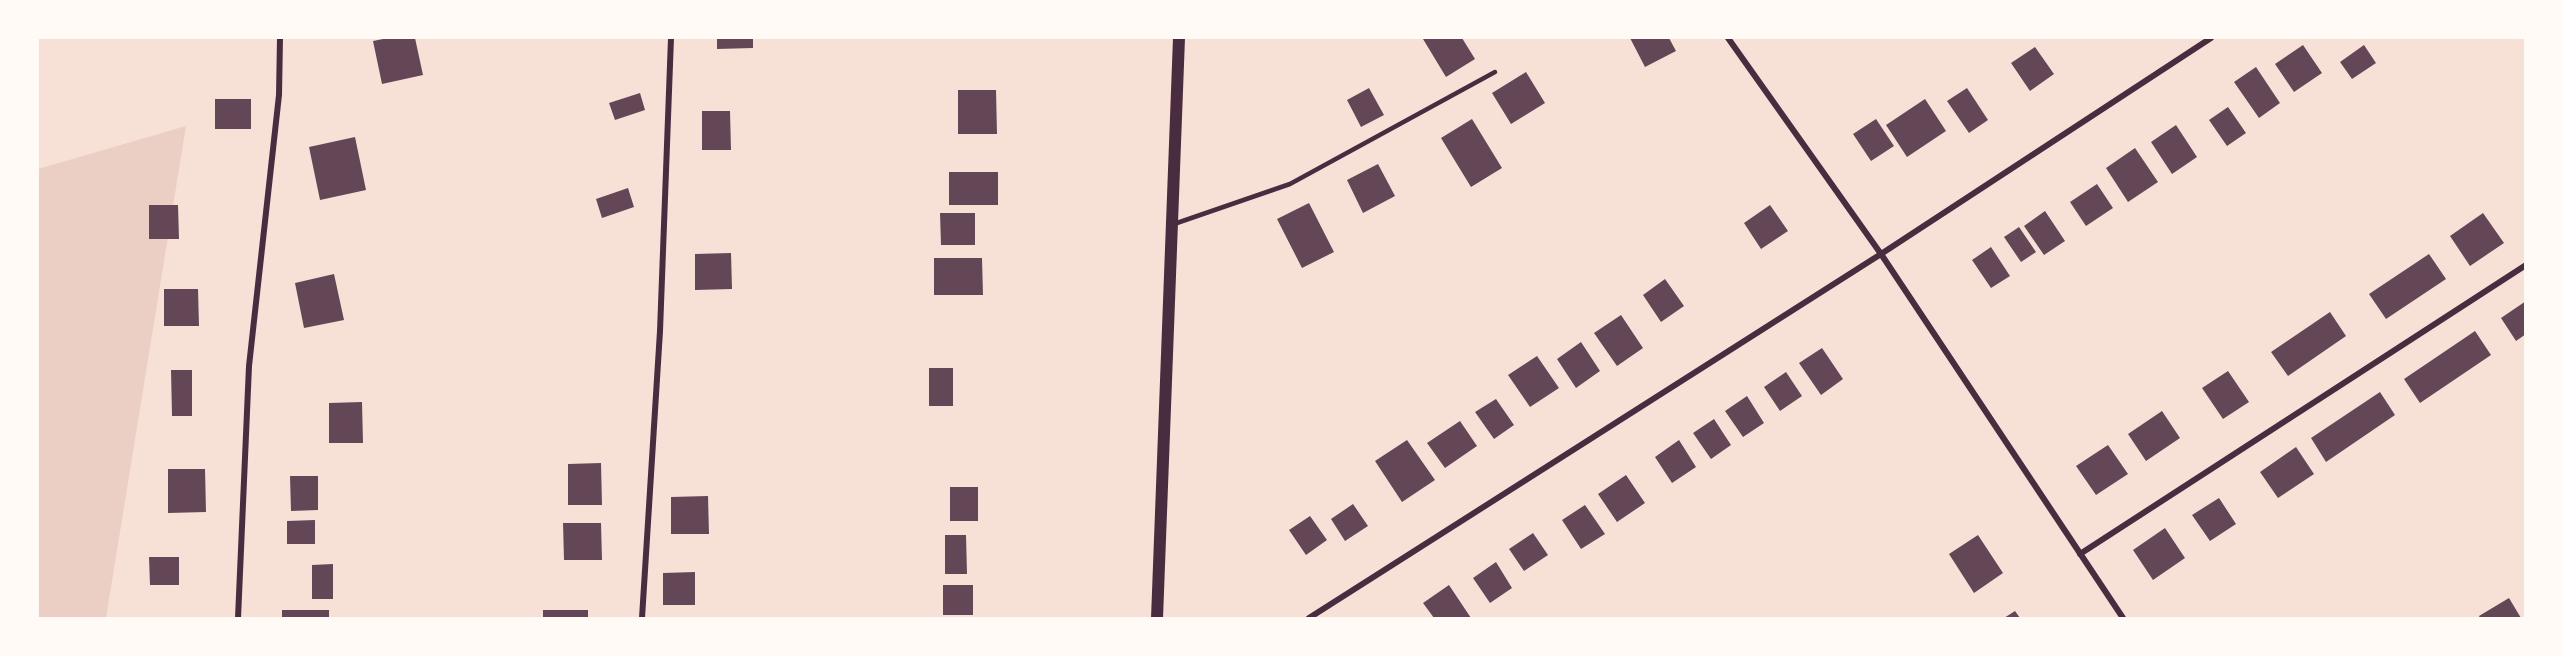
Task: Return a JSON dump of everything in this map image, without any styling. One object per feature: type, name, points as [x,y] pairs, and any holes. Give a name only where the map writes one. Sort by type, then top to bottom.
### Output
[{"type":"main road","points":[[1157,618],[1179,38]]},
{"type":"street","points":[[238,618],[249,366],[279,95],[280,38]]},
{"type":"street","points":[[642,618],[660,331],[671,38]]},
{"type":"street","points":[[1728,38],[1881,254],[2123,618]]},
{"type":"street","points":[[1309,618],[1881,254],[2211,38]]},
{"type":"street","points":[[2080,554],[2526,265]]},
{"type":"lane","points":[[1171,225],[1290,184],[1495,72]]},
{"type":"shaded area","points":[[186,126],[106,618],[38,618],[38,169]]},
{"type":"building","points":[[388,38],[415,38],[423,75],[382,84],[373,41]]},
{"type":"building","points":[[717,38],[753,38],[753,48],[717,49]]},
{"type":"building","points":[[1462,38],[1475,59],[1446,77],[1423,39]]},
{"type":"building","points":[[1630,38],[1669,38],[1676,51],[1645,67]]},
{"type":"building","points":[[2303,45],[2322,73],[2294,92],[2275,64]]},
{"type":"building","points":[[2364,45],[2376,63],[2352,79],[2340,62]]},
{"type":"building","points":[[2035,47],[2054,74],[2030,91],[2011,63]]},
{"type":"building","points":[[2256,67],[2280,103],[2259,118],[2234,82]]},
{"type":"building","points":[[1526,72],[1545,103],[1511,124],[1492,93]]},
{"type":"building","points":[[1369,88],[1384,115],[1361,127],[1347,100]]},
{"type":"building","points":[[1967,88],[1988,120],[1969,133],[1947,101]]},
{"type":"building","points":[[958,90],[996,90],[997,134],[958,134]]},
{"type":"building","points":[[640,93],[645,110],[615,120],[609,103]]},
{"type":"building","points":[[215,99],[251,99],[251,129],[215,129]]},
{"type":"building","points":[[1925,99],[1946,131],[1907,157],[1886,125]]},
{"type":"building","points":[[2228,107],[2246,133],[2227,146],[2209,120]]},
{"type":"building","points":[[702,111],[730,111],[731,150],[702,150]]},
{"type":"building","points":[[1472,119],[1502,168],[1471,187],[1441,138]]},
{"type":"building","points":[[1876,119],[1894,146],[1871,161],[1853,134]]},
{"type":"building","points":[[2176,125],[2197,157],[2172,174],[2151,142]]},
{"type":"building","points":[[355,137],[366,190],[320,200],[309,147]]},
{"type":"building","points":[[2135,148],[2158,182],[2128,202],[2106,168]]},
{"type":"building","points":[[1378,164],[1395,196],[1363,213],[1347,180]]},
{"type":"building","points":[[949,172],[998,172],[998,205],[949,205]]},
{"type":"building","points":[[2097,184],[2113,208],[2086,226],[2070,202]]},
{"type":"building","points":[[628,188],[634,207],[602,218],[596,199]]},
{"type":"building","points":[[1309,203],[1334,252],[1302,268],[1277,219]]},
{"type":"building","points":[[149,205],[178,205],[179,239],[149,239]]},
{"type":"building","points":[[1770,205],[1788,231],[1761,249],[1744,223]]},
{"type":"building","points":[[2045,211],[2065,241],[2044,255],[2024,226]]},
{"type":"building","points":[[940,213],[975,213],[975,245],[941,245]]},
{"type":"building","points":[[2483,213],[2504,243],[2470,266],[2450,236]]},
{"type":"building","points":[[2019,227],[2036,252],[2021,262],[2004,237]]},
{"type":"building","points":[[1991,247],[2010,276],[1991,288],[1972,260]]},
{"type":"building","points":[[731,253],[732,289],[695,290],[695,254]]},
{"type":"building","points":[[2429,254],[2446,279],[2386,319],[2369,294]]},
{"type":"building","points":[[934,258],[982,258],[983,295],[934,295]]},
{"type":"building","points":[[334,274],[344,320],[304,328],[295,283]]},
{"type":"building","points":[[1665,279],[1684,306],[1661,322],[1643,295]]},
{"type":"building","points":[[164,289],[198,289],[199,326],[164,326]]},
{"type":"building","points":[[2526,301],[2526,334],[2516,341],[2501,318]]},
{"type":"building","points":[[2330,312],[2346,336],[2288,376],[2271,352]]},
{"type":"building","points":[[1621,315],[1643,348],[1617,366],[1594,333]]},
{"type":"building","points":[[2475,331],[2491,355],[2420,403],[2404,379]]},
{"type":"building","points":[[1581,342],[1600,371],[1576,388],[1557,359]]},
{"type":"building","points":[[1822,348],[1843,379],[1821,395],[1799,363]]},
{"type":"building","points":[[1537,356],[1559,388],[1530,407],[1508,375]]},
{"type":"building","points":[[929,368],[953,368],[953,406],[929,406]]},
{"type":"building","points":[[171,370],[192,370],[192,416],[172,416]]},
{"type":"building","points":[[2228,371],[2249,402],[2223,419],[2202,388]]},
{"type":"building","points":[[1786,372],[1802,396],[1780,411],[1764,387]]},
{"type":"building","points":[[2380,392],[2395,415],[2326,462],[2311,438]]},
{"type":"building","points":[[1747,396],[1764,423],[1743,437],[1725,411]]},
{"type":"building","points":[[1496,399],[1514,425],[1494,439],[1475,412]]},
{"type":"building","points":[[362,402],[363,443],[329,443],[329,403]]},
{"type":"building","points":[[2162,411],[2180,438],[2146,461],[2128,434]]},
{"type":"building","points":[[1714,419],[1731,445],[1711,459],[1693,433]]},
{"type":"building","points":[[1460,421],[1477,446],[1445,468],[1427,443]]},
{"type":"building","points":[[1407,440],[1435,480],[1402,502],[1375,461]]},
{"type":"building","points":[[1679,440],[1696,467],[1672,483],[1655,457]]},
{"type":"building","points":[[2108,445],[2128,474],[2096,495],[2076,466]]},
{"type":"building","points":[[2296,447],[2314,474],[2278,498],[2260,472]]},
{"type":"building","points":[[601,463],[602,505],[568,505],[568,464]]},
{"type":"building","points":[[168,469],[205,469],[206,512],[168,513]]},
{"type":"building","points":[[1626,475],[1645,503],[1617,522],[1598,494]]},
{"type":"building","points":[[290,476],[318,476],[318,510],[291,511]]},
{"type":"building","points":[[950,487],[978,487],[978,521],[950,521]]},
{"type":"building","points":[[708,496],[709,534],[671,534],[671,497]]},
{"type":"building","points":[[2219,498],[2236,524],[2210,541],[2192,515]]},
{"type":"building","points":[[1353,504],[1368,526],[1345,541],[1331,519]]},
{"type":"building","points":[[1585,505],[1605,534],[1581,549],[1562,520]]},
{"type":"building","points":[[1310,516],[1327,540],[1306,555],[1289,530]]},
{"type":"building","points":[[315,520],[315,544],[287,544],[287,521]]},
{"type":"building","points":[[563,523],[601,523],[602,560],[564,560]]},
{"type":"building","points":[[2165,528],[2185,558],[2153,580],[2133,550]]},
{"type":"building","points":[[1533,533],[1548,555],[1524,571],[1509,549]]},
{"type":"building","points":[[945,535],[966,535],[967,574],[945,574]]},
{"type":"building","points":[[1978,535],[2003,573],[1974,593],[1949,554]]},
{"type":"building","points":[[149,557],[179,557],[179,585],[150,585]]},
{"type":"building","points":[[1496,562],[1512,588],[1490,603],[1473,578]]},
{"type":"building","points":[[333,564],[333,599],[312,599],[312,565]]},
{"type":"building","points":[[695,572],[695,605],[663,605],[663,573]]},
{"type":"building","points":[[943,585],[973,585],[973,615],[943,615]]},
{"type":"building","points":[[1449,585],[1471,618],[1434,618],[1423,603]]},
{"type":"building","points":[[2509,598],[2521,618],[2480,618],[2479,616]]},
{"type":"building","points":[[282,610],[329,610],[329,618],[282,618]]},
{"type":"building","points":[[543,610],[588,610],[588,618],[543,618]]},
{"type":"building","points":[[2015,611],[2020,618],[2004,618]]}]
